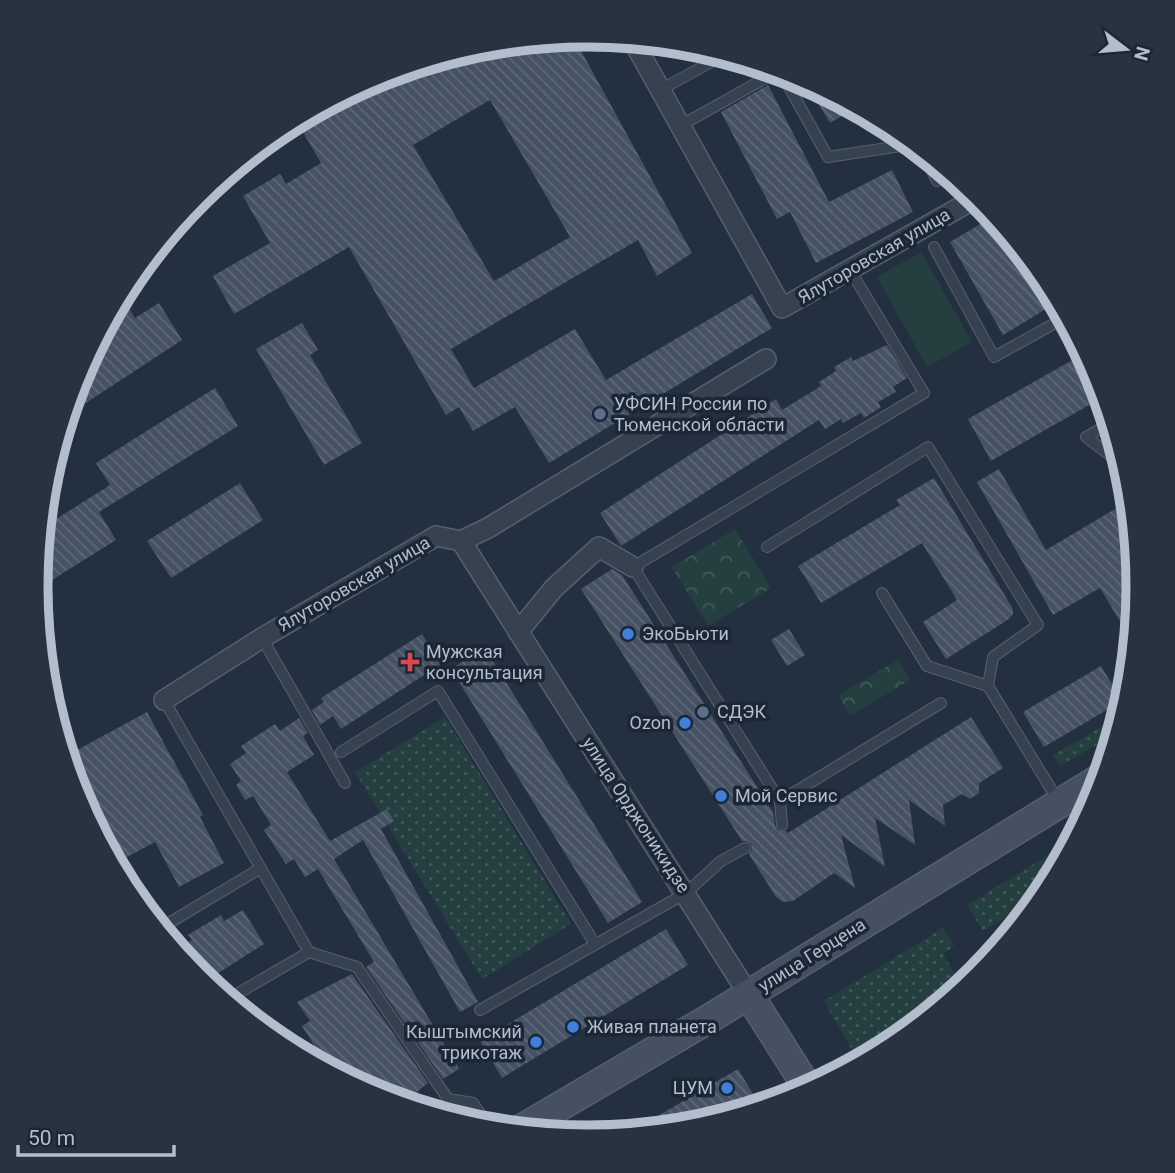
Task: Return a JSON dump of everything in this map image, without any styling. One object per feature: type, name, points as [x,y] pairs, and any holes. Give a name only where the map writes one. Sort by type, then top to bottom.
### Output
[{"type":"street","name":"Ялуторовская улица","points":[[638,50],[782,308],[967,203]]},
{"type":"street","name":"Ялуторовская улица","points":[[164,700],[262,638],[436,536],[461,541],[488,528],[766,359]]},
{"type":"street","name":"улица Орджоникидзе","points":[[461,541],[803,1081]]},
{"type":"street","points":[[518,632],[554,588],[599,547],[633,567]]},
{"type":"street","name":"улица Герцена","points":[[532,1123],[749,995],[1089,785]]},
{"type":"lane","points":[[660,90],[710,62]]},
{"type":"lane","points":[[680,126],[766,78]]},
{"type":"lane","points":[[787,86],[828,157],[899,146]]},
{"type":"lane","points":[[933,173],[937,181]]},
{"type":"lane","points":[[934,247],[994,357],[1057,322]]},
{"type":"lane","points":[[782,825],[780,801],[633,567],[924,393],[850,270]]},
{"type":"lane","points":[[1102,428],[1086,437],[1110,455]]},
{"type":"lane","points":[[766,547],[928,447],[1038,625],[993,657],[988,686]]},
{"type":"lane","points":[[882,593],[927,666],[988,686],[1060,803]]},
{"type":"lane","points":[[262,638],[345,783]]},
{"type":"lane","points":[[341,752],[438,691],[595,944]]},
{"type":"lane","points":[[164,700],[309,952],[357,967],[449,1099],[474,1102],[482,1115]]},
{"type":"lane","points":[[780,801],[941,703]]},
{"type":"lane","points":[[480,1010],[686,893],[721,861],[746,848]]},
{"type":"lane","points":[[167,924],[261,868]]},
{"type":"lane","points":[[238,997],[309,952]]},
{"type":"green space","points":[[921,252],[972,342],[927,367],[877,277]]},
{"type":"green space","points":[[735,529],[771,588],[708,626],[672,567]]},
{"type":"green space","points":[[898,660],[910,680],[850,716],[838,695]]},
{"type":"green space","points":[[445,717],[571,924],[482,979],[355,772]]},
{"type":"green space","points":[[1109,723],[1104,741],[1060,766],[1053,755]]},
{"type":"green space","points":[[1059,849],[1019,910],[983,931],[967,905]]},
{"type":"green space","points":[[943,928],[954,946],[943,954],[958,978],[914,1016],[853,1051],[824,1001]]},
{"type":"building","points":[[579,47],[692,253],[657,276],[638,240],[451,349],[474,388],[575,329],[606,380],[752,294],[772,328],[549,463],[515,407],[473,431],[459,407],[446,415],[349,247],[234,314],[213,276],[270,243],[243,196],[280,174],[286,184],[321,163],[301,129],[381,88],[414,76],[482,58],[552,48]],"holes":[[[490,100],[570,237],[494,281],[413,145]]]},
{"type":"building","points":[[768,85],[829,202],[892,170],[913,212],[816,263],[790,212],[777,219],[721,112]]},
{"type":"building","points":[[815,98],[846,113],[830,123]]},
{"type":"building","points":[[984,222],[1022,268],[1046,309],[1003,335],[950,242]]},
{"type":"building","points":[[159,303],[182,340],[79,407],[104,348],[127,306],[135,318]]},
{"type":"building","points":[[302,323],[318,350],[310,355],[362,443],[324,465],[256,349]]},
{"type":"building","points":[[887,345],[907,378],[893,387],[896,392],[878,402],[881,407],[864,418],[861,413],[843,423],[841,419],[825,429],[819,420],[621,546],[600,513],[776,399],[782,410],[821,386],[819,382],[836,371],[834,367],[851,357],[853,361]]},
{"type":"building","points":[[1076,358],[1094,402],[991,461],[968,419]]},
{"type":"building","points":[[215,388],[238,426],[99,512],[116,540],[48,582],[52,521],[110,485],[96,463]]},
{"type":"building","points":[[999,469],[1046,550],[1120,506],[1126,551],[1125,630],[1100,588],[1053,615],[977,482]]},
{"type":"building","points":[[934,478],[1013,609],[1009,619],[946,659],[923,622],[957,600],[922,543],[821,603],[798,566],[900,505],[896,500]]},
{"type":"building","points":[[240,483],[263,520],[171,578],[147,541]]},
{"type":"building","points":[[612,569],[622,575],[773,812],[778,831],[788,833],[971,717],[1003,768],[979,783],[979,793],[970,799],[962,794],[943,805],[945,826],[909,800],[915,845],[875,818],[885,867],[841,835],[855,888],[834,873],[793,901],[783,902],[776,897],[749,854],[751,844],[742,841],[581,589]]},
{"type":"building","points":[[789,629],[805,655],[787,666],[771,640]]},
{"type":"building","points":[[422,634],[441,664],[341,729],[333,716],[320,725],[312,710],[324,702],[321,698]]},
{"type":"building","points":[[485,648],[642,902],[608,923],[451,669]]},
{"type":"building","points":[[1101,666],[1116,691],[1113,707],[1044,747],[1023,712]]},
{"type":"building","points":[[147,712],[203,815],[200,817],[224,863],[179,887],[155,842],[122,860],[89,793],[74,751]]},
{"type":"building","points":[[299,718],[308,733],[303,736],[314,755],[287,772],[330,841],[387,809],[394,821],[381,829],[478,1002],[460,1012],[363,840],[334,859],[459,1069],[443,1079],[366,967],[374,962],[318,869],[305,877],[294,859],[286,864],[264,830],[271,825],[253,796],[245,800],[236,785],[241,781],[230,764],[246,753],[241,746],[275,724],[280,731]]},
{"type":"building","points":[[243,910],[264,944],[214,976],[184,945],[192,940],[188,935],[221,915],[224,921]]},
{"type":"building","points":[[666,929],[688,965],[502,1078],[480,1041]]},
{"type":"building","points":[[352,974],[428,1083],[418,1091],[416,1097],[381,1085],[320,1055],[302,1026],[310,1021],[297,1002]]},
{"type":"building","name":"ЦУМ","points":[[738,1069],[756,1099],[693,1115],[647,1122]]},
{"type":"place","name":"УФСИН России по Тюменской области","points":[[600,414]]},
{"type":"place","name":"ЭкоБьюти","points":[[628,634]]},
{"type":"place","name":"Мужская консультация","points":[[410,662]]},
{"type":"place","name":"СДЭК","points":[[703,712]]},
{"type":"place","name":"Ozon","points":[[685,723]]},
{"type":"place","name":"Мой Сервис","points":[[721,796]]},
{"type":"place","name":"Живая планета","points":[[573,1027]]},
{"type":"place","name":"Кыштымский трикотаж","points":[[536,1042]]},
{"type":"place","name":"ЦУМ","points":[[727,1088]]}]
